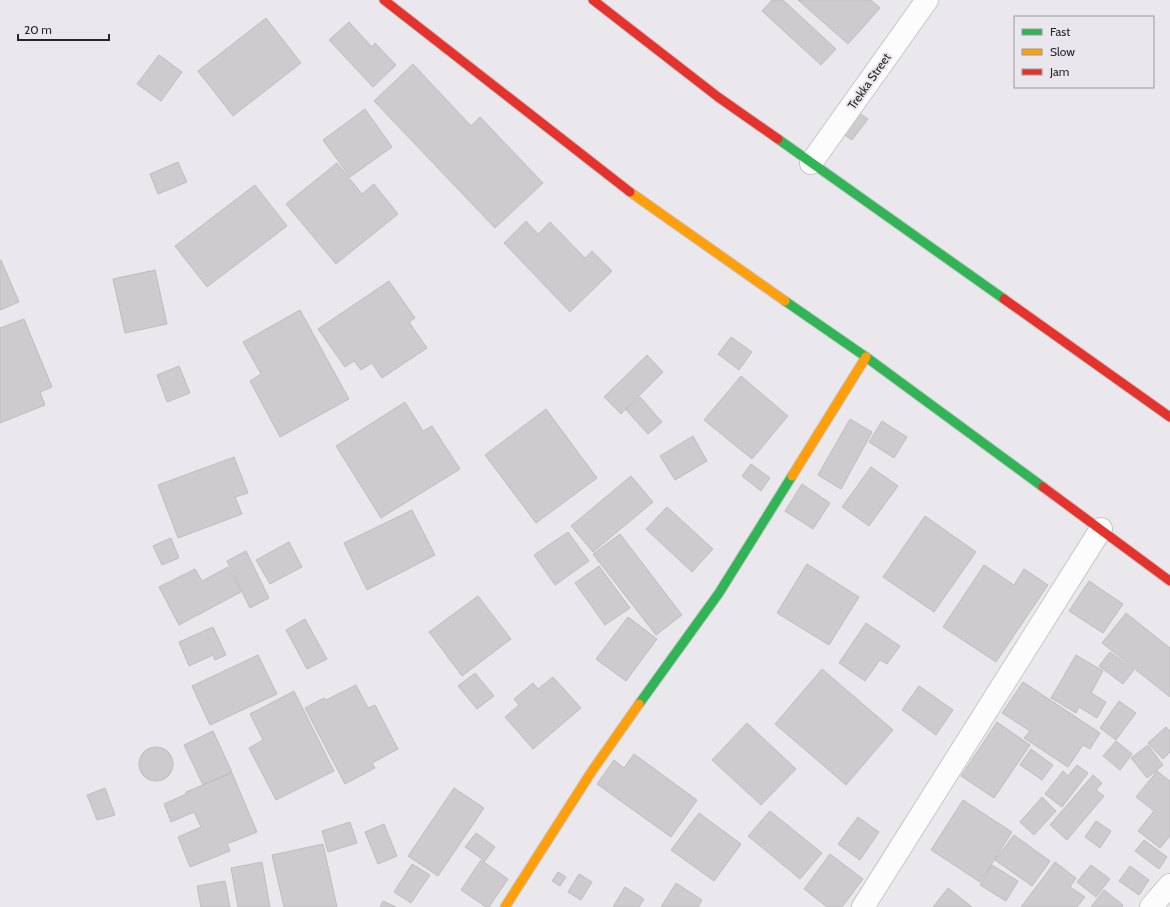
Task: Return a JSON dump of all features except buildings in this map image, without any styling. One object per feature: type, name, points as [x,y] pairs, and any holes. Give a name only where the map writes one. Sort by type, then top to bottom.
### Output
[{"type":"street","points":[[384,0],[646,204],[866,357],[1102,529],[1170,581]]},
{"type":"street","points":[[592,0],[718,97],[1170,417]]},
{"type":"street","name":"Trekka Street","points":[[812,163],[927,0]]},
{"type":"street","points":[[505,907],[592,771],[719,593],[866,357]]},
{"type":"street","points":[[863,907],[1102,529]]},
{"type":"street","points":[[1152,907],[1170,885]]},
{"type":"traffic: fast","points":[[778,139],[1004,299]]},
{"type":"traffic: fast","points":[[785,301],[866,357],[1043,487]]},
{"type":"traffic: fast","points":[[639,704],[719,593],[792,476]]},
{"type":"traffic: slow","points":[[630,192],[785,301]]},
{"type":"traffic: slow","points":[[792,476],[866,357]]},
{"type":"traffic: slow","points":[[505,907],[592,771],[639,704]]},
{"type":"traffic: jam","points":[[384,0],[630,192]]},
{"type":"traffic: jam","points":[[593,0],[718,97],[778,139]]},
{"type":"traffic: jam","points":[[1004,299],[1170,417]]},
{"type":"traffic: jam","points":[[1043,487],[1170,581]]}]
